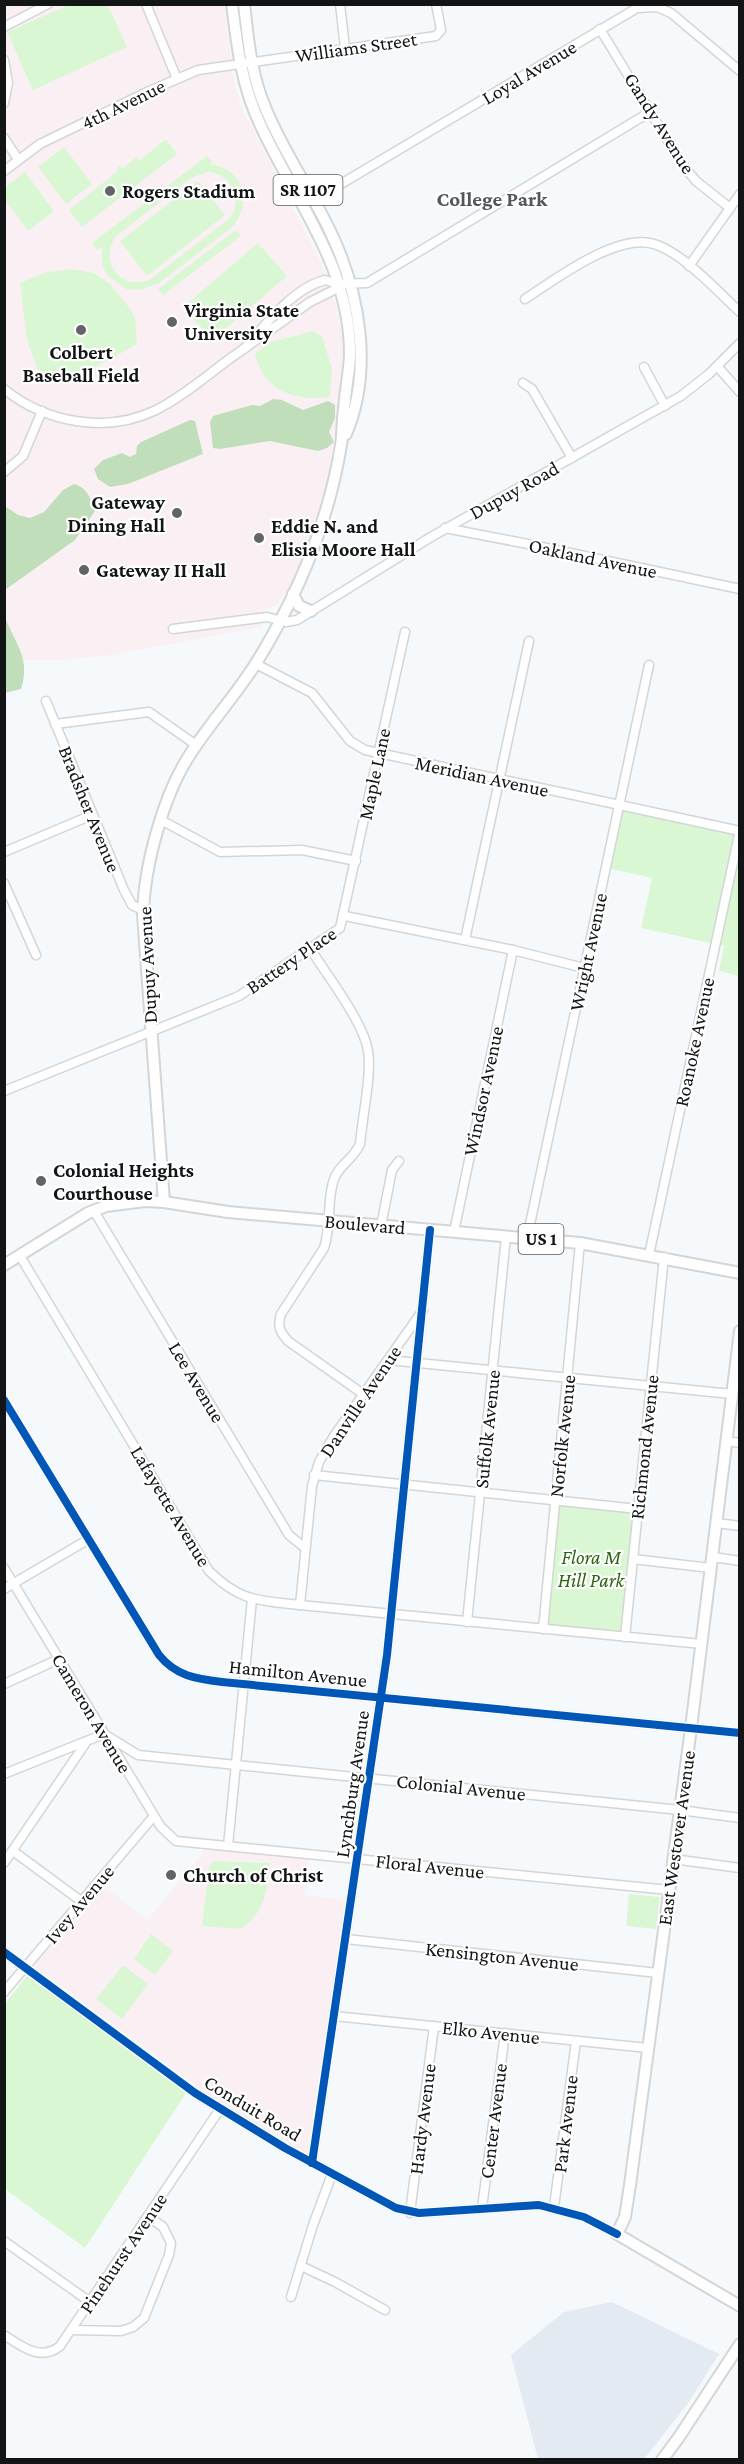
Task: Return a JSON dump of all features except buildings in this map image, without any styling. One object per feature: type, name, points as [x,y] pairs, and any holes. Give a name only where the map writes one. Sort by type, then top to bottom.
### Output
[{"type":"main road","name":"SR 1107","points":[[232,4],[246,62],[268,116],[335,242],[350,285],[359,332],[360,373],[355,412],[342,442]]},
{"type":"main road","name":"SR 1107","points":[[244,4],[247,92],[260,124],[319,233],[338,285],[347,323],[350,354],[342,442],[322,526],[280,620]]},
{"type":"main road","points":[[293,594],[299,606],[311,611]]},
{"type":"main road","name":"Dupuy Avenue","points":[[164,1202],[143,909],[146,884],[161,820],[173,784],[196,745],[256,664],[280,620]]},
{"type":"main road","name":"Boulevard","points":[[4,1265],[94,1210],[131,1202],[164,1202],[228,1212],[580,1243],[740,1272]]},
{"type":"main road","name":"East Westover Avenue","points":[[617,2234],[625,2217],[629,2196],[702,1644],[740,1331]]},
{"type":"main road","points":[[629,2196],[630,2230],[640,2248]]},
{"type":"main road","name":"Conduit Road","points":[[617,2234],[740,2306]]},
{"type":"main road","points":[[662,2460],[679,2438],[740,2344]]},
{"type":"street","points":[[4,27],[48,4]]},
{"type":"street","points":[[146,4],[177,79]]},
{"type":"street","points":[[340,4],[345,48]]},
{"type":"street","name":"Loyal Avenue","points":[[314,200],[637,8],[657,7],[671,13],[740,71]]},
{"type":"street","name":"Williams Street","points":[[246,62],[436,36],[441,30],[437,9]]},
{"type":"street","name":"Gandy Avenue","points":[[600,29],[689,174],[730,208]]},
{"type":"street","points":[[4,60],[8,82],[4,103]]},
{"type":"street","name":"4th Avenue","points":[[4,171],[18,159],[49,140],[177,79],[204,68],[246,62]]},
{"type":"street","points":[[244,349],[275,313],[307,289],[325,280],[338,285],[362,284],[370,281],[650,112]]},
{"type":"street","points":[[4,138],[18,159]]},
{"type":"street","points":[[689,266],[740,194]]},
{"type":"street","points":[[525,299],[601,254],[634,242],[658,245],[689,266],[740,312]]},
{"type":"street","points":[[4,389],[42,411],[87,423],[114,422],[141,416],[174,399],[310,302],[334,290],[338,285]]},
{"type":"street","name":"Dupuy Road","points":[[173,629],[267,618],[292,622],[445,528],[665,406],[693,388],[740,343]]},
{"type":"street","points":[[717,366],[740,392]]},
{"type":"street","points":[[644,367],[665,406]]},
{"type":"street","points":[[523,383],[532,389],[572,458]]},
{"type":"street","points":[[4,472],[23,456],[42,411]]},
{"type":"street","name":"Oakland Avenue","points":[[445,528],[740,589]]},
{"type":"street","name":"Maple Lane","points":[[345,916],[405,632]]},
{"type":"street","points":[[465,940],[529,640]]},
{"type":"street","name":"Meridian Avenue","points":[[256,664],[312,693],[350,741],[360,748],[739,831]]},
{"type":"street","name":"Wright Avenue","points":[[527,1238],[649,665]]},
{"type":"street","name":"Bradsher Avenue","points":[[46,701],[129,900],[136,908],[143,909]]},
{"type":"street","points":[[55,724],[149,712],[196,745]]},
{"type":"street","points":[[4,852],[92,814]]},
{"type":"street","points":[[161,820],[220,852],[302,850],[356,861]]},
{"type":"street","name":"Roanoke Avenue","points":[[649,1255],[739,831]]},
{"type":"street","points":[[4,884],[36,955]]},
{"type":"street","name":"Battery Place","points":[[4,1091],[239,996],[339,930],[345,916],[513,950],[584,968]]},
{"type":"street","points":[[311,950],[357,1024],[369,1054],[360,1144],[355,1155],[335,1175],[327,1238],[320,1256],[281,1314],[280,1331],[291,1344],[363,1394]]},
{"type":"street","name":"Windsor Avenue","points":[[454,1232],[513,950]]},
{"type":"street","points":[[381,1226],[392,1170],[399,1161]]},
{"type":"street","name":"Lee Avenue","points":[[94,1210],[289,1535],[306,1548]]},
{"type":"street","name":"Lynchburg Avenue","points":[[312,2163],[382,1698],[430,1230]]},
{"type":"street","name":"Suffolk Avenue","points":[[467,1622],[506,1237]]},
{"type":"street","name":"Norfolk Avenue","points":[[543,1629],[580,1243]]},
{"type":"street","name":"Lafayette Avenue","points":[[20,1257],[209,1571],[228,1589],[252,1599],[300,1605],[702,1644]]},
{"type":"street","name":"Richmond Avenue","points":[[625,1637],[664,1257]]},
{"type":"street","name":"Danville Avenue","points":[[300,1605],[314,1475],[324,1451],[423,1310]]},
{"type":"street","points":[[388,1360],[732,1394]]},
{"type":"street","name":"Hamilton Avenue","points":[[6,1404],[165,1663],[173,1670],[191,1678],[243,1684],[740,1733]]},
{"type":"street","points":[[726,1441],[740,1443]]},
{"type":"street","points":[[314,1475],[638,1509]]},
{"type":"street","points":[[717,1523],[740,1526]]},
{"type":"street","points":[[4,1588],[89,1539]]},
{"type":"street","points":[[633,1559],[740,1561]]},
{"type":"street","name":"Cameron Avenue","points":[[4,1568],[154,1816],[170,1838],[191,1843]]},
{"type":"street","points":[[228,1846],[234,1765],[252,1599]]},
{"type":"street","points":[[4,1684],[59,1659]]},
{"type":"street","points":[[4,1774],[104,1734]]},
{"type":"street","name":"Colonial Avenue","points":[[104,1734],[138,1755],[740,1818]]},
{"type":"street","points":[[4,1863],[86,1743]]},
{"type":"street","points":[[120,1760],[138,1755]]},
{"type":"street","name":"Ivey Avenue","points":[[4,1992],[154,1816]]},
{"type":"street","name":"Floral Avenue","points":[[191,1843],[669,1890]]},
{"type":"street","points":[[13,1851],[81,1901]]},
{"type":"street","points":[[673,1859],[740,1868]]},
{"type":"street","name":"Kensington Avenue","points":[[346,1940],[658,1973]]},
{"type":"street","name":"Conduit Road","points":[[4,1952],[123,2041],[220,2109],[312,2163],[396,2208],[410,2212],[523,2205],[554,2207],[584,2217],[617,2234]]},
{"type":"street","name":"Elko Avenue","points":[[334,2016],[648,2048]]},
{"type":"street","name":"Hardy Avenue","points":[[410,2212],[434,2026]]},
{"type":"street","name":"Center Avenue","points":[[482,2208],[505,2033]]},
{"type":"street","name":"Park Avenue","points":[[554,2207],[576,2041]]},
{"type":"street","name":"Pinehurst Avenue","points":[[4,2336],[30,2351],[51,2352],[60,2346],[220,2109]]},
{"type":"street","points":[[291,2297],[332,2174]]},
{"type":"street","points":[[71,2330],[121,2331],[133,2327],[144,2318],[169,2255],[171,2243],[163,2227],[148,2216]]},
{"type":"street","points":[[4,2241],[90,2302]]},
{"type":"street","points":[[301,2266],[385,2310]]},
{"type":"shaded area","name":"Virginia State University","points":[[5,5],[224,5],[234,80],[241,106],[322,264],[337,307],[343,337],[344,366],[340,409],[325,491],[312,540],[291,585],[277,605],[262,611],[262,627],[112,655],[62,660],[5,660]]},
{"type":"shaded area","points":[[207,1848],[310,1857],[305,1895],[346,1900],[307,2153],[225,2107],[33,1965],[103,1884],[147,1920]]},
{"type":"shaded area","points":[[612,2302],[719,2354],[689,2402],[644,2459],[538,2459],[511,2355],[564,2312]]},
{"type":"green space","points":[[69,5],[108,5],[127,47],[33,90],[7,32]]},
{"type":"green space","name":"Rogers Stadium","points":[[166,139],[177,154],[82,227],[69,210],[118,171],[117,168],[120,165],[123,168],[137,157],[140,160]]},
{"type":"green space","points":[[64,147],[92,184],[66,204],[38,167]]},
{"type":"green space","points":[[207,156],[212,162],[210,164],[222,167],[231,173],[238,180],[242,189],[242,210],[230,229],[159,283],[140,290],[126,289],[109,277],[102,265],[102,247],[97,250],[92,243]],"holes":[[[207,172],[216,174],[229,182],[233,189],[235,204],[229,219],[149,280],[139,282],[122,278],[111,264],[111,246],[116,236],[191,178]]]},
{"type":"green space","points":[[25,172],[54,211],[28,231],[5,200],[5,187]]},
{"type":"green space","points":[[198,181],[225,215],[147,276],[120,241]]},
{"type":"green space","name":"Rogers Stadium","points":[[236,230],[241,236],[163,295],[158,289]]},
{"type":"green space","points":[[258,243],[287,276],[212,340],[183,307]]},
{"type":"green space","name":"Colbert Baseball Field","points":[[72,269],[94,273],[110,284],[131,310],[135,319],[137,344],[76,375],[64,379],[41,379],[27,340],[20,283],[47,272]]},
{"type":"green space","points":[[313,331],[322,336],[332,369],[330,397],[305,398],[283,391],[265,377],[255,354],[271,342]]},
{"type":"green space","points":[[273,399],[282,400],[303,410],[328,401],[335,405],[335,418],[329,432],[334,442],[318,451],[270,441],[220,449],[213,448],[210,422],[213,416],[252,405],[260,406]]},
{"type":"green space","points":[[190,420],[195,421],[203,454],[128,484],[110,487],[98,479],[94,469],[103,460],[122,453],[130,457],[136,454],[137,446],[141,442]]},
{"type":"green space","points":[[74,484],[85,491],[95,511],[75,540],[5,590],[5,506],[18,515],[30,518],[44,512],[63,490]]},
{"type":"green space","points":[[5,617],[23,660],[24,678],[21,689],[5,693]]},
{"type":"green space","points":[[625,801],[739,826],[739,976],[719,971],[724,946],[641,928],[652,878],[611,869]]},
{"type":"green space","name":"Flora M Hill Park","points":[[560,1505],[634,1512],[623,1632],[548,1625]]},
{"type":"green space","points":[[214,1861],[270,1863],[264,1900],[256,1915],[241,1929],[202,1926],[209,1866]]},
{"type":"green space","points":[[629,1894],[660,1897],[656,1929],[626,1926]]},
{"type":"green space","points":[[151,1934],[173,1951],[155,1975],[134,1959]]},
{"type":"green space","points":[[123,1965],[148,1984],[122,2019],[96,1999]]},
{"type":"green space","points":[[32,1976],[186,2093],[85,2248],[5,2189],[4,2005],[26,1977]]},
{"type":"cycle path","points":[[312,2163],[387,1655],[430,1230]]},
{"type":"cycle path","points":[[4,1400],[159,1655],[172,1668],[180,1672],[195,1678],[222,1682],[740,1733]]},
{"type":"cycle path","points":[[4,1952],[195,2093],[285,2148],[396,2208],[419,2213],[539,2205],[584,2217],[617,2234]]},
{"type":"place","name":"Rogers Stadium","points":[[110,191]]},
{"type":"place","name":"Virginia State University","points":[[172,322]]},
{"type":"place","name":"Colbert Baseball Field","points":[[81,330]]},
{"type":"place","name":"Gateway Dining Hall","points":[[177,513]]},
{"type":"place","name":"Eddie N. and Elisia Moore Hall","points":[[259,538]]},
{"type":"place","name":"Gateway II Hall","points":[[84,570]]},
{"type":"place","name":"Colonial Heights Courthouse","points":[[41,1181]]},
{"type":"place","name":"Church of Christ","points":[[171,1875]]},
{"type":"district","name":"College Park","points":[[492,199]]}]
